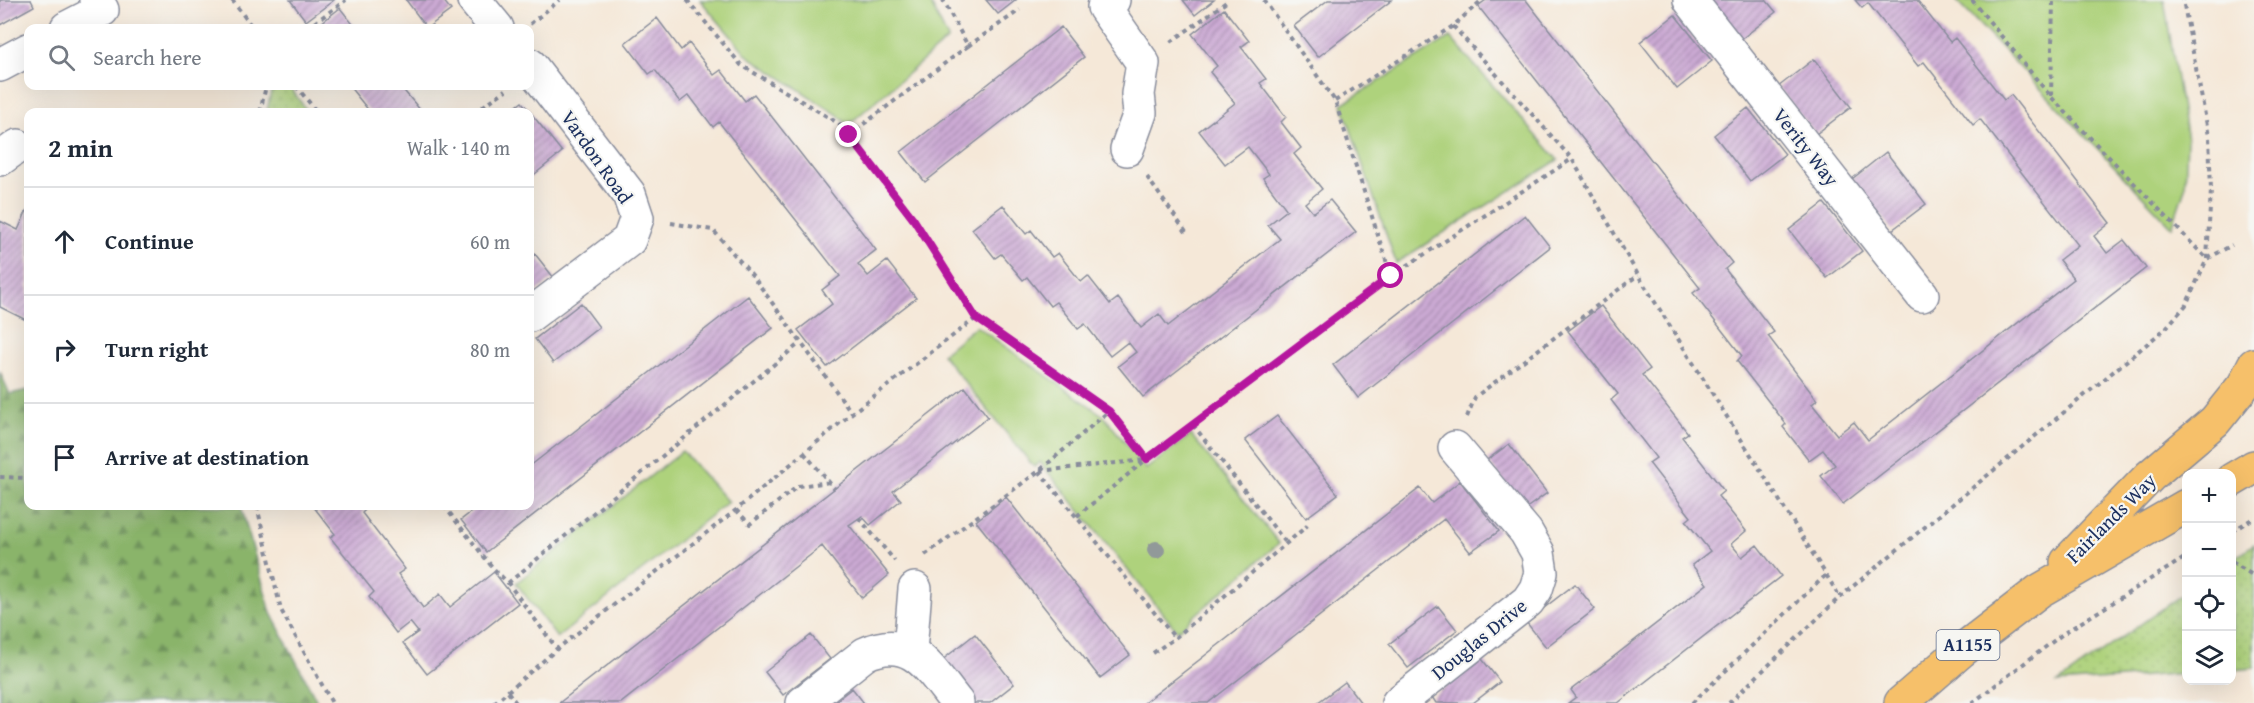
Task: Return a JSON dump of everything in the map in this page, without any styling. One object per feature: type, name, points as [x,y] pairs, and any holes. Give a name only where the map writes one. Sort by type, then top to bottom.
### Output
[{"type":"main road","name":"Fairlands Way","points":[[2039,591],[2150,477],[2216,421],[2244,385],[2254,365]]},
{"type":"main road","points":[[2236,478],[2254,467]]},
{"type":"main road","name":"Fairlands Way","points":[[1901,703],[1960,651],[2039,591],[2182,509]]},
{"type":"street","points":[[75,24],[102,10],[96,0]]},
{"type":"street","points":[[474,0],[494,24]]},
{"type":"street","points":[[1113,0],[1104,7],[1143,63],[1138,94],[1140,113],[1127,149]]},
{"type":"street","name":"Verity Way","points":[[1690,0],[1922,295]]},
{"type":"street","points":[[0,65],[24,52]]},
{"type":"street","name":"Vardon Road","points":[[534,70],[629,194],[637,218],[629,240],[534,312]]},
{"type":"street","name":"Douglas Drive","points":[[1398,703],[1528,601],[1536,589],[1541,573],[1538,553],[1526,532],[1455,448]]},
{"type":"street","points":[[909,580],[910,651]]},
{"type":"street","points":[[803,703],[865,654],[887,647],[910,651],[923,661],[957,703]]},
{"type":"path","points":[[232,0],[250,24]]},
{"type":"path","points":[[313,24],[346,0]]},
{"type":"path","points":[[530,24],[560,0]]},
{"type":"path","points":[[687,0],[741,64],[838,123],[849,135],[914,220],[976,318],[1109,411],[1147,459]]},
{"type":"path","points":[[944,0],[968,46]]},
{"type":"path","points":[[1143,63],[1229,0]]},
{"type":"path","points":[[1264,0],[1335,101],[1391,276]]},
{"type":"path","points":[[1335,101],[1453,26],[1482,0]]},
{"type":"path","points":[[1972,0],[2051,97],[2206,259]]},
{"type":"path","points":[[2051,97],[2053,0]]},
{"type":"path","points":[[1729,703],[1840,597],[2165,329],[2186,305],[2206,259],[2211,190],[2209,136],[2183,0]]},
{"type":"path","points":[[849,135],[1020,10]]},
{"type":"path","points":[[1453,26],[1572,159],[1638,276],[1840,597]]},
{"type":"path","points":[[261,108],[265,90]]},
{"type":"path","points":[[299,90],[313,108]]},
{"type":"path","points":[[481,108],[505,90]]},
{"type":"path","points":[[1127,149],[1188,235]]},
{"type":"path","points":[[1077,516],[1147,459],[1391,276],[1572,159]]},
{"type":"path","points":[[637,218],[713,230],[752,275],[852,413]]},
{"type":"path","points":[[2206,259],[2232,245]]},
{"type":"path","points":[[1455,448],[1475,397],[1638,276]]},
{"type":"path","points":[[494,703],[557,649],[736,510],[852,413],[976,318]]},
{"type":"path","points":[[508,583],[800,343]]},
{"type":"path","points":[[859,518],[909,580],[1109,411]]},
{"type":"path","points":[[1193,425],[1287,544]]},
{"type":"path","points":[[804,453],[835,489]]},
{"type":"path","points":[[1039,471],[1147,459]]},
{"type":"path","points":[[1039,471],[1175,638]]},
{"type":"path","points":[[0,477],[24,478]]},
{"type":"path","points":[[736,510],[750,524],[798,486],[830,482]]},
{"type":"path","points":[[258,510],[281,610],[333,703]]},
{"type":"path","points":[[447,510],[493,568],[508,583],[557,649]]},
{"type":"path","points":[[2236,529],[2254,518]]},
{"type":"path","points":[[1153,653],[1175,638],[1308,525]]},
{"type":"path","points":[[1972,703],[2064,633],[2182,560]]},
{"type":"path","points":[[2236,565],[2254,576]]},
{"type":"path","points":[[1692,703],[1826,575]]},
{"type":"path","points":[[508,692],[516,703]]},
{"type":"green space","points":[[700,0],[929,0],[948,39],[848,125],[838,115],[748,56]]},
{"type":"green space","points":[[1956,0],[2164,0],[2187,140],[2185,188],[2172,227]]},
{"type":"green space","points":[[1450,37],[1558,160],[1396,263],[1342,104]]},
{"type":"green space","points":[[271,90],[292,90],[305,108],[268,108]]},
{"type":"green space","points":[[976,326],[1104,416],[1146,469],[1191,435],[1279,543],[1177,631],[1040,462],[1034,467],[942,354]]},
{"type":"green space","points":[[0,372],[10,394],[24,391],[24,510],[242,510],[271,613],[318,703],[0,703]]},
{"type":"green space","points":[[682,451],[728,502],[557,638],[516,583]]},
{"type":"green space","points":[[2254,544],[2254,668],[2236,670],[2236,577],[2236,557]]},
{"type":"green space","points":[[2182,595],[2182,673],[2058,683]]},
{"type":"building","points":[[0,0],[31,0],[34,6],[0,25]]},
{"type":"building","points":[[290,0],[334,0],[306,21]]},
{"type":"building","points":[[406,0],[443,0],[451,10],[432,24],[424,24]]},
{"type":"building","points":[[986,0],[1016,0],[998,14]]},
{"type":"building","points":[[1183,0],[1214,0],[1195,15]]},
{"type":"building","points":[[1328,0],[1392,0],[1318,57],[1294,26]]},
{"type":"building","points":[[1486,0],[1526,0],[1732,263],[1725,269],[1774,332],[1768,336],[1817,400],[1812,404],[1837,435],[1854,422],[1868,440],[2074,279],[2059,260],[2078,245],[1980,119],[1973,125],[1924,62],[1918,66],[1868,3],[1862,8],[1855,0],[1917,0],[1950,42],[1955,38],[2004,100],[2011,95],[2110,223],[2094,236],[2107,253],[2124,240],[2146,268],[1843,504],[1821,476],[1835,465],[1823,450],[1809,460],[1783,427],[1786,424],[1737,361],[1742,356],[1693,293],[1700,288],[1478,6]]},
{"type":"building","points":[[1708,0],[1766,0],[1776,12],[1740,40]]},
{"type":"building","points":[[340,8],[353,24],[320,24]]},
{"type":"building","points":[[1224,9],[1249,41],[1241,47],[1266,79],[1260,83],[1286,117],[1281,122],[1301,148],[1294,154],[1322,189],[1305,203],[1313,213],[1330,200],[1356,232],[1143,397],[1118,366],[1136,352],[1128,342],[1110,356],[1085,324],[1078,329],[1056,302],[1050,306],[1027,277],[1023,280],[1001,254],[995,258],[972,229],[1003,205],[1026,234],[1031,230],[1052,257],[1058,253],[1081,282],[1088,276],[1110,304],[1118,298],[1141,328],[1159,314],[1168,326],[1280,239],[1268,225],[1287,210],[1263,178],[1269,174],[1248,147],[1225,164],[1199,131],[1235,103],[1210,72],[1217,66],[1192,34]]},
{"type":"building","points":[[1675,15],[1712,61],[1677,89],[1640,42]]},
{"type":"building","points":[[657,18],[681,50],[689,43],[714,75],[721,70],[745,101],[754,94],[876,250],[858,264],[868,276],[887,261],[916,298],[827,367],[798,330],[832,304],[822,290],[840,276],[719,122],[713,127],[689,95],[680,102],[655,70],[649,74],[625,43]]},
{"type":"building","points":[[1061,27],[1084,57],[925,182],[901,152]]},
{"type":"building","points":[[1814,59],[1851,107],[1816,134],[1778,87]]},
{"type":"building","points":[[352,90],[403,90],[419,108],[367,108]]},
{"type":"building","points":[[522,102],[527,108],[514,108]]},
{"type":"building","points":[[1748,108],[1785,154],[1750,181],[1714,135]]},
{"type":"building","points":[[534,117],[562,152],[534,175]]},
{"type":"building","points":[[1886,152],[1926,204],[1892,230],[1852,179]]},
{"type":"building","points":[[1824,203],[1862,251],[1827,278],[1789,230]]},
{"type":"building","points":[[1525,215],[1550,247],[1358,398],[1333,365]]},
{"type":"building","points":[[24,217],[24,319],[0,307],[0,221],[18,230]]},
{"type":"building","points":[[534,255],[554,278],[534,294]]},
{"type":"building","points":[[748,296],[773,328],[486,552],[461,520],[474,510],[534,510],[534,463]]},
{"type":"building","points":[[581,303],[599,327],[553,363],[535,339]]},
{"type":"building","points":[[1601,306],[1650,369],[1642,375],[1688,433],[1682,437],[1724,491],[1718,496],[1746,531],[1731,544],[1742,557],[1757,545],[1781,576],[1618,703],[1568,703],[1576,697],[1571,690],[1707,584],[1692,565],[1710,551],[1686,521],[1691,517],[1649,463],[1656,458],[1611,400],[1618,394],[1568,331]]},
{"type":"building","points":[[965,387],[988,417],[893,491],[901,500],[870,525],[862,516],[849,525],[889,575],[862,598],[822,546],[621,703],[559,703]]},
{"type":"building","points":[[1277,416],[1338,494],[1306,518],[1245,440]]},
{"type":"building","points":[[1509,444],[1547,493],[1525,509],[1487,460]]},
{"type":"building","points":[[1460,481],[1499,531],[1470,552],[1444,519],[1208,703],[1144,703],[1420,488],[1432,503]]},
{"type":"building","points":[[1006,497],[1130,655],[1100,678],[976,521]]},
{"type":"building","points":[[316,510],[365,510],[362,513],[405,569],[398,574],[423,608],[440,594],[450,607],[494,572],[518,603],[427,674],[403,643],[418,632],[410,622],[396,633],[369,597],[374,592],[330,537],[335,534]]},
{"type":"building","points":[[1575,584],[1595,609],[1546,647],[1526,622]]},
{"type":"building","points":[[1438,606],[1457,630],[1408,668],[1389,644]]},
{"type":"building","points":[[975,634],[1014,684],[990,703],[974,703],[941,661]]},
{"type":"building","points":[[811,635],[830,659],[783,695],[765,672]]},
{"type":"building","points":[[1482,659],[1500,682],[1473,703],[1436,703],[1432,697]]},
{"type":"building","points":[[1345,682],[1361,703],[1317,703]]},
{"type":"building","points":[[852,688],[864,703],[833,703]]},
{"type":"route","points":[[849,135],[914,220],[976,318],[1109,411],[1147,459],[1391,276]]}]
